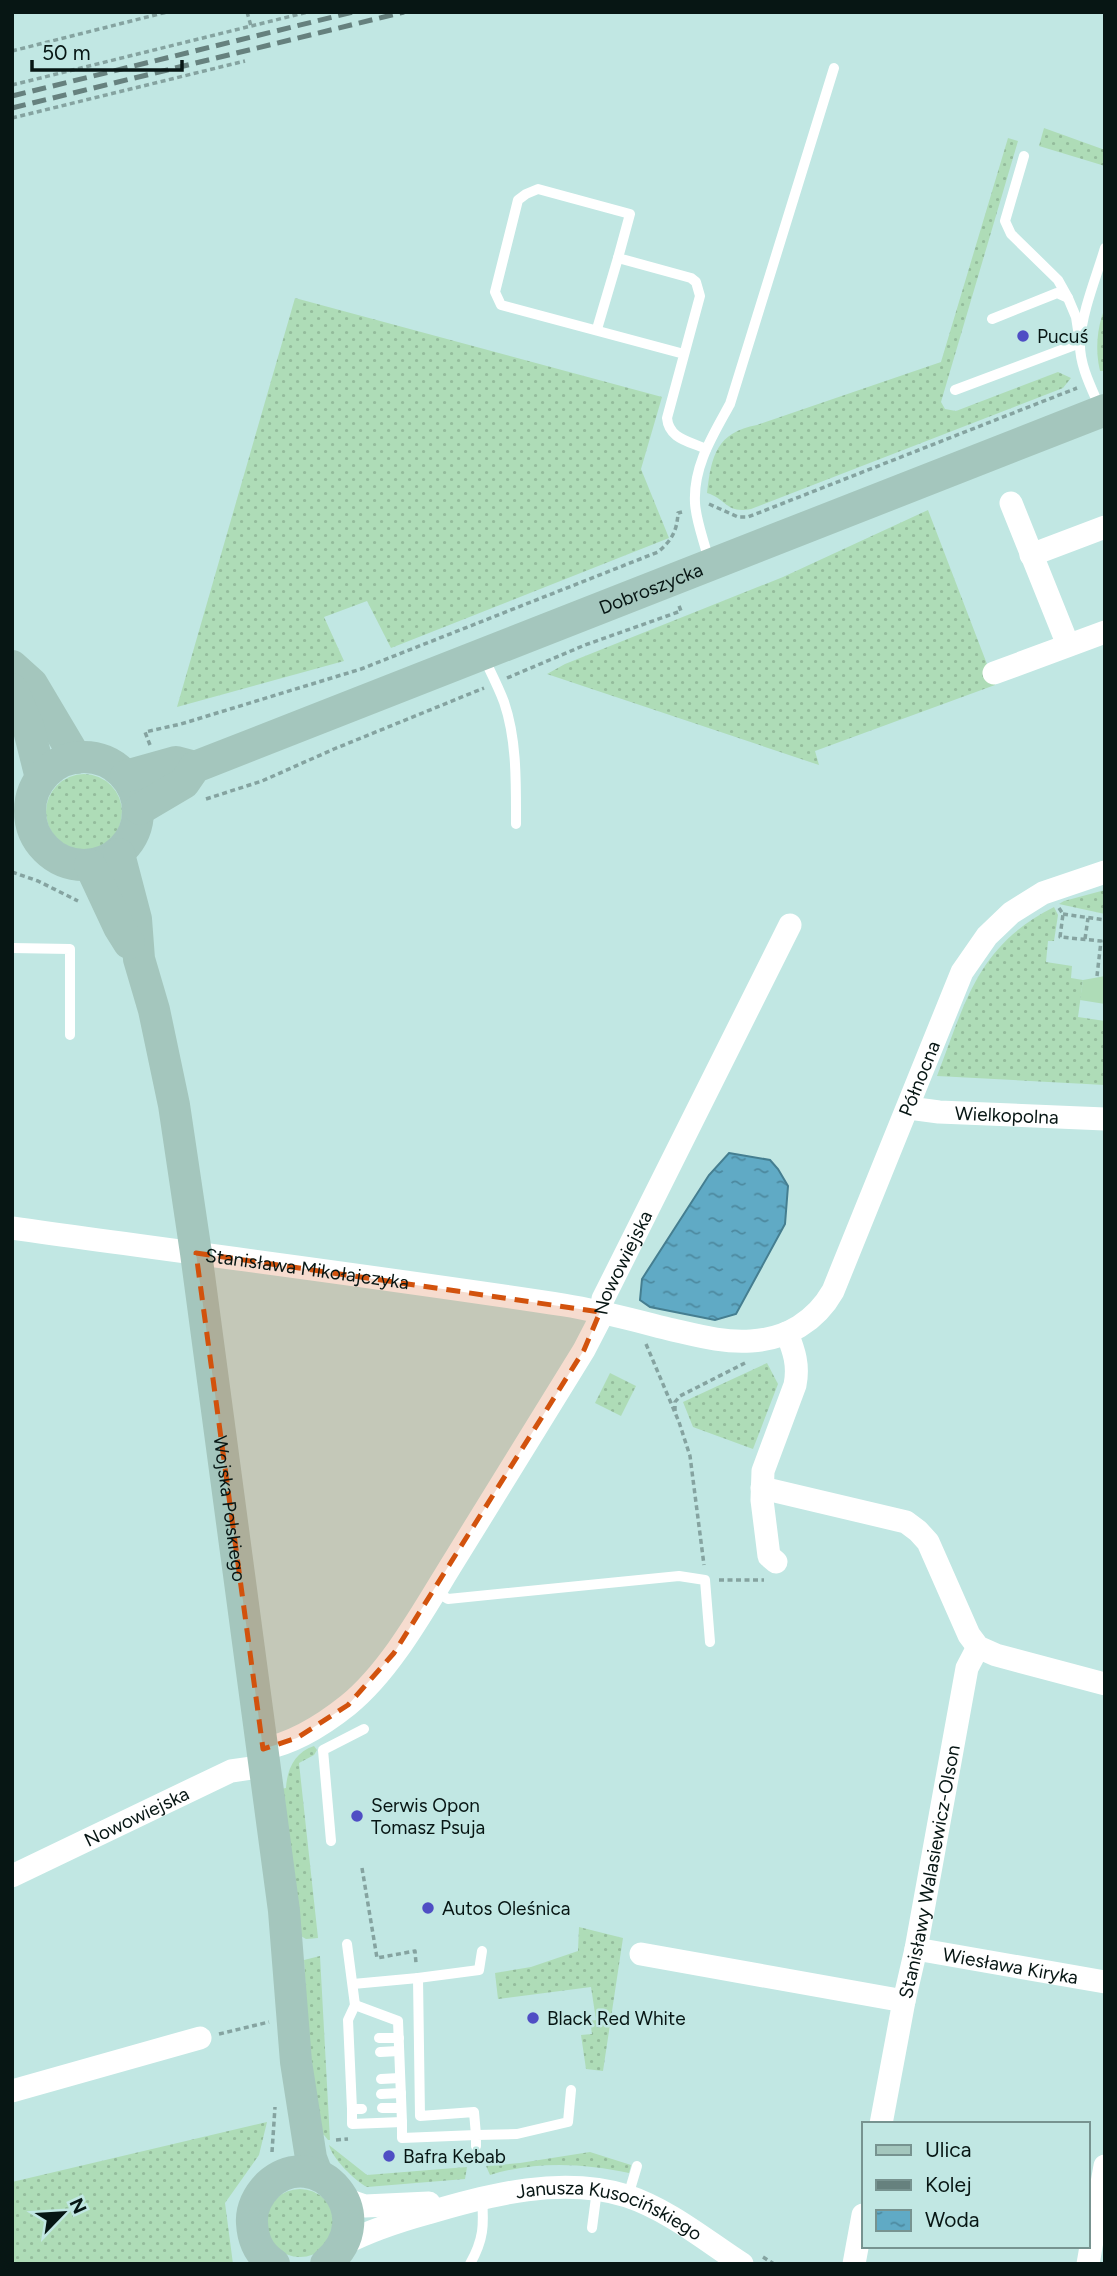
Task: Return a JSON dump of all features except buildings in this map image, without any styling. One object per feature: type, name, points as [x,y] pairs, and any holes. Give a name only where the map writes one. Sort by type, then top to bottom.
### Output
[{"type":"main road","name":"Dobroszycka","points":[[139,809],[184,783],[195,767],[710,564],[1099,401]]},
{"type":"main road","points":[[12,666],[32,684],[76,758]]},
{"type":"main road","points":[[12,689],[28,726],[41,778]]},
{"type":"main road","points":[[76,758],[98,759],[113,765],[126,776],[136,792],[139,809],[137,827],[131,840],[105,860],[75,864],[26,849],[34,837],[21,820],[41,778],[54,766],[76,758]]},
{"type":"main road","name":"Dobroszycka","points":[[126,776],[176,762],[195,767]]},
{"type":"main road","name":"Wojska Polskiego","points":[[105,860],[136,919],[139,959],[166,1062],[196,1253],[284,1911],[296,2062],[310,2150],[317,2174]]},
{"type":"main road","name":"Wojska Polskiego","points":[[283,2175],[296,2062]]},
{"type":"main road","points":[[274,2264],[258,2248],[253,2233],[251,2218],[255,2203],[262,2191],[272,2182],[283,2175],[299,2172],[317,2174],[335,2187],[347,2208],[349,2221],[335,2254]]},
{"type":"street","points":[[1011,503],[1068,645]]},
{"type":"street","points":[[1031,555],[1105,527]]},
{"type":"street","points":[[994,673],[1105,632]]},
{"type":"street","name":"Północna","points":[[600,1312],[710,1339],[736,1341],[765,1340],[787,1333],[814,1316],[833,1291],[962,972],[986,936],[1011,913],[1042,894],[1105,872]]},
{"type":"street","name":"Nowowiejska","points":[[12,1876],[231,1771],[264,1758],[348,1705],[368,1685],[394,1653],[435,1591],[584,1350],[598,1321],[609,1286],[790,925]]},
{"type":"street","name":"Wielkopolna","points":[[909,1108],[939,1112],[1105,1119]]},
{"type":"street","name":"Stanisława Mikołajczyka","points":[[12,1228],[414,1283],[600,1312]]},
{"type":"street","points":[[772,1559],[762,1488],[766,1460],[797,1374],[797,1362],[787,1333]]},
{"type":"street","points":[[762,1488],[906,1522],[928,1542],[969,1635],[978,1647],[996,1655],[1105,1684]]},
{"type":"street","name":"Stanisławy Walasiewicz-Olson","points":[[641,1954],[904,2001],[916,1949],[967,1668],[978,1647]]},
{"type":"street","name":"Wiesława Kiryka","points":[[916,1949],[1105,1982]]},
{"type":"street","points":[[881,2122],[904,2001]]},
{"type":"street","points":[[12,2091],[200,2038]]},
{"type":"street","points":[[1088,2264],[1105,2166]]},
{"type":"street","name":"Janusza Kusocińskiego","points":[[342,2198],[365,2206],[377,2206],[475,2200],[547,2188],[597,2190],[628,2196],[671,2217],[742,2264]]},
{"type":"street","name":"Janusza Kusocińskiego","points":[[335,2254],[380,2227],[475,2200]]},
{"type":"street","points":[[854,2264],[862,2220]]},
{"type":"lane","points":[[710,564],[696,507],[698,472],[706,449],[730,404],[834,68]]},
{"type":"lane","points":[[1024,156],[1005,221],[1011,234],[1058,280],[1068,298],[1076,317],[1083,362],[1099,401]]},
{"type":"lane","points":[[597,330],[630,214],[538,190],[526,194],[518,200],[495,292],[501,305],[684,354]]},
{"type":"lane","points":[[1080,343],[1105,248]]},
{"type":"lane","points":[[618,258],[691,278],[696,282],[700,296],[667,418],[668,428],[675,435],[706,449]]},
{"type":"lane","points":[[992,319],[1056,293],[1068,298]]},
{"type":"lane","points":[[955,390],[1080,343]]},
{"type":"lane","points":[[482,653],[504,702],[512,737],[516,777],[516,824]]},
{"type":"lane","points":[[12,948],[70,949],[70,1035]]},
{"type":"lane","points":[[435,1591],[448,1599],[679,1576],[705,1580],[710,1642]]},
{"type":"lane","points":[[331,1841],[323,1750],[364,1729]]},
{"type":"lane","points":[[347,1944],[355,2005],[348,2020],[355,2039],[357,2109],[352,2124],[402,2122]]},
{"type":"lane","points":[[353,1984],[479,1970],[482,1951]]},
{"type":"lane","points":[[418,1978],[420,2116],[474,2112],[476,2141]]},
{"type":"lane","points":[[355,2005],[398,2021],[402,2138],[476,2141],[568,2122],[571,2090]]},
{"type":"lane","points":[[379,2038],[399,2038]]},
{"type":"lane","points":[[380,2052],[399,2052]]},
{"type":"lane","points":[[381,2080],[400,2078]]},
{"type":"lane","points":[[381,2094],[401,2093]]},
{"type":"lane","points":[[382,2108],[401,2108]]},
{"type":"lane","points":[[628,2196],[637,2166]]},
{"type":"lane","points":[[592,2228],[597,2190]]},
{"type":"lane","points":[[470,2264],[480,2246],[484,2225],[475,2200]]},
{"type":"path","points":[[12,51],[167,12]]},
{"type":"path","points":[[247,12],[251,26]]},
{"type":"path","points":[[12,85],[308,12]]},
{"type":"path","points":[[12,118],[245,61]]},
{"type":"path","points":[[145,732],[181,724],[361,669],[659,552],[677,529],[678,513],[708,504],[738,517],[748,517],[1099,401]]},
{"type":"path","points":[[199,801],[262,781],[585,645],[681,611],[678,601]]},
{"type":"path","points":[[12,872],[38,881],[85,905]]},
{"type":"path","points":[[1057,905],[1063,915],[1060,937],[1101,941],[1097,976]]},
{"type":"path","points":[[1063,915],[1105,920]]},
{"type":"path","points":[[1086,939],[1088,918]]},
{"type":"path","points":[[640,1322],[650,1356],[690,1455],[705,1580],[768,1580],[772,1559]]},
{"type":"path","points":[[675,1413],[675,1402],[680,1396],[747,1362]]},
{"type":"path","points":[[362,1868],[377,1958],[415,1951],[418,1978]]},
{"type":"path","points":[[200,2038],[275,2021]]},
{"type":"path","points":[[330,2142],[337,2140],[352,2124]]},
{"type":"highlighted area","points":[[196,1253],[600,1312],[584,1350],[394,1653],[348,1705],[297,1738],[263,1749],[259,1721]]},
{"type":"green space","points":[[1044,128],[1105,150],[1105,166],[1039,146]]},
{"type":"green space","points":[[1008,138],[1018,141],[941,402],[945,409],[956,411],[1058,372],[1071,378],[1063,388],[751,509],[731,508],[707,493],[714,457],[718,448],[733,433],[941,362]]},
{"type":"green space","points":[[295,298],[662,397],[641,469],[669,538],[391,648],[367,601],[324,617],[344,661],[177,707]]},
{"type":"green space","points":[[1104,310],[1105,371],[1100,371],[1098,340]]},
{"type":"green space","points":[[928,510],[995,685],[815,751],[819,765],[547,674],[565,664],[783,577]]},
{"type":"green space","points":[[84,774],[98,777],[111,785],[119,798],[122,812],[119,826],[111,839],[98,847],[84,850],[70,847],[57,839],[49,826],[46,812],[49,798],[57,785],[70,777]]},
{"type":"green space","points":[[1105,890],[1105,914],[1059,904],[1064,901]]},
{"type":"green space","points":[[1054,907],[1058,915],[1054,941],[1048,941],[1046,962],[1072,966],[1071,978],[1083,980],[1078,1017],[1105,1021],[1105,1085],[937,1076],[966,1000],[991,958],[1007,939],[1028,922]]},
{"type":"green space","points":[[1105,976],[1105,1004],[1080,1000],[1083,980]]},
{"type":"green space","points":[[767,1363],[778,1384],[753,1449],[693,1427],[683,1402]]},
{"type":"green space","points":[[610,1373],[636,1386],[621,1416],[595,1403]]},
{"type":"green space","points":[[314,1746],[317,1750],[314,1755],[299,1763],[318,1938],[306,1939],[299,1935],[280,1789],[286,1788],[290,1768],[297,1757]]},
{"type":"green space","points":[[579,1927],[623,1938],[603,2071],[586,2069],[581,2035],[592,2034],[590,2021],[596,2020],[591,1987],[498,1999],[495,1973],[531,1967],[578,1951]]},
{"type":"green space","points":[[320,1956],[330,2140],[314,2132],[304,1960]]},
{"type":"green space","points":[[267,2122],[259,2155],[225,2203],[233,2264],[12,2264],[12,2182]]},
{"type":"green space","points":[[329,2145],[367,2175],[467,2167],[465,2179],[367,2187],[345,2169]]},
{"type":"green space","points":[[590,2152],[631,2165],[629,2173],[559,2165],[524,2167],[490,2175],[486,2166],[520,2163]]},
{"type":"green space","points":[[293,2189],[307,2189],[319,2194],[329,2204],[334,2223],[329,2242],[319,2252],[307,2257],[293,2257],[281,2252],[271,2242],[266,2230],[266,2216],[271,2204],[281,2194]]},
{"type":"water","points":[[729,1153],[770,1160],[778,1169],[788,1186],[785,1224],[736,1314],[715,1320],[650,1307],[640,1300],[642,1279],[709,1175]]},
{"type":"railway","points":[[12,96],[353,12]]},
{"type":"railway","points":[[12,108],[404,12]]},
{"type":"place","name":"Pucuś","points":[[1023,336]]},
{"type":"place","name":"Serwis Opon Tomasz Psuja","points":[[357,1816]]},
{"type":"place","name":"Autos Oleśnica","points":[[428,1908]]},
{"type":"place","name":"Black Red White","points":[[533,2018]]},
{"type":"place","name":"Bafra Kebab","points":[[389,2156]]}]
